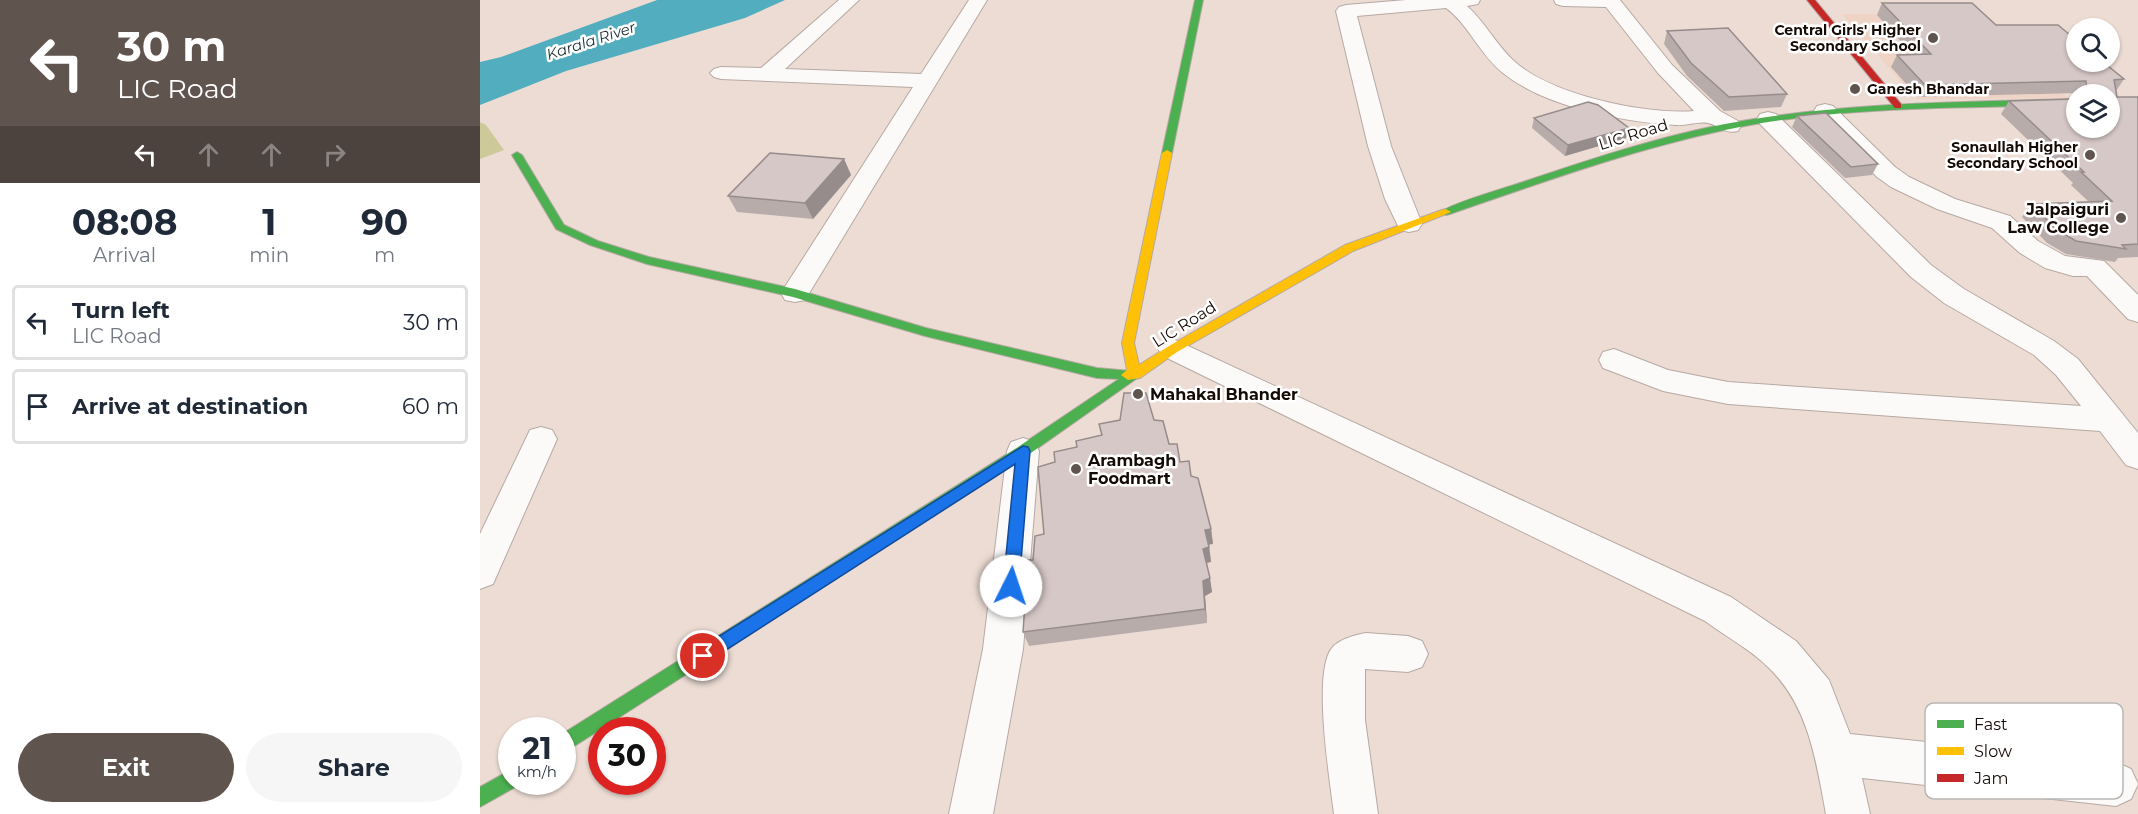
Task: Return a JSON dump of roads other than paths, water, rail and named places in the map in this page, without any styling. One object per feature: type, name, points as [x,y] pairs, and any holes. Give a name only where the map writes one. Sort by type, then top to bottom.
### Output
[{"type":"street","points":[[766,75],[850,0]]},
{"type":"street","points":[[795,293],[978,0]]},
{"type":"street","points":[[516,155],[560,227],[594,243],[647,260],[795,293],[925,332],[1097,374],[1135,375],[1128,343],[1199,0]]},
{"type":"street","points":[[1563,0],[1611,1],[1665,69],[1721,121]]},
{"type":"street","points":[[1811,0],[1898,106]]},
{"type":"street","points":[[1410,224],[1395,194],[1371,119],[1346,11],[1456,1],[1486,43],[1509,67],[1522,77],[1551,91],[1616,112],[1721,121]]},
{"type":"street","points":[[721,73],[928,81]]},
{"type":"street","points":[[1878,83],[1879,91],[1875,99],[1837,110],[1886,172],[1900,182],[1946,204],[2001,222],[2029,247],[2055,262],[2073,267],[2094,267],[2138,312]]},
{"type":"street","name":"LIC Road","points":[[576,736],[1023,451],[1173,349],[1349,248],[1410,224],[1721,121],[1768,119],[1837,110],[1898,106],[2066,102]]},
{"type":"street","points":[[1768,119],[1921,271],[1962,301],[2044,348],[2067,367],[2138,456]]},
{"type":"street","points":[[1173,349],[1718,609],[1782,654],[1815,694],[1836,754],[1848,814]]},
{"type":"street","points":[[1614,360],[1663,380],[1706,391],[2109,420]]},
{"type":"street","points":[[480,573],[541,439]]},
{"type":"street","points":[[971,814],[1003,649],[1023,451]]},
{"type":"street","points":[[1356,814],[1344,720],[1346,662],[1350,656],[1364,651],[1408,654]]},
{"type":"street","points":[[1836,754],[1925,764]]},
{"type":"water","name":"Karala River","points":[[657,0],[785,0],[745,18],[566,71],[480,105],[480,62],[501,57]]},
{"type":"place","name":"Central Girls' Higher Secondary School","points":[[1933,38]]},
{"type":"place","name":"Ganesh Bhandar","points":[[1855,89]]},
{"type":"place","name":"Sonaullah Higher Secondary School","points":[[2090,155]]},
{"type":"place","name":"Jalpaiguri Law College","points":[[2121,218]]},
{"type":"place","name":"Mahakal Bhander","points":[[1138,394]]},
{"type":"place","name":"Arambagh Foodmart","points":[[1076,469]]}]
